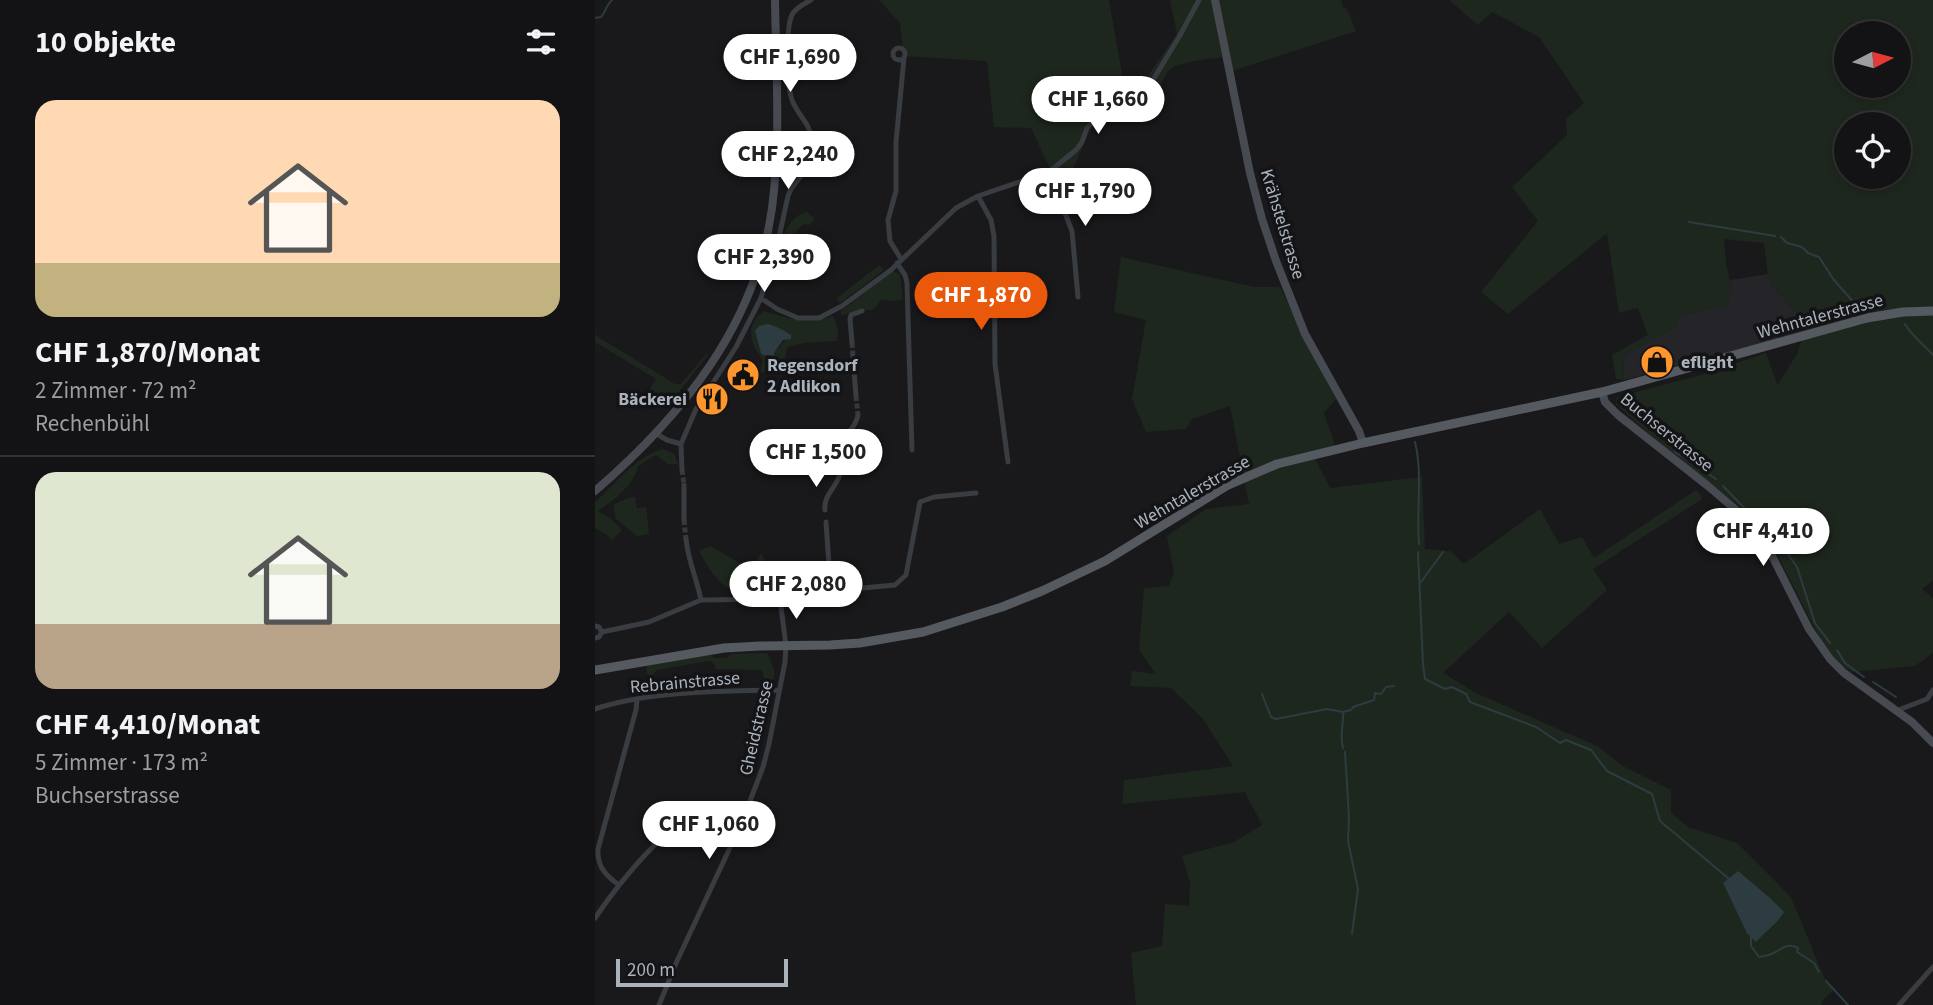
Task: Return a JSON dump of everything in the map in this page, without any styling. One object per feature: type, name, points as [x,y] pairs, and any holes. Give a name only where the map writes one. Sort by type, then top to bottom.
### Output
[{"type":"main road","points":[[595,491],[623,467],[696,387],[727,341],[747,298],[762,257],[772,208],[776,153],[775,0]]},
{"type":"main road","name":"Krähstelstrasse","points":[[1215,0],[1251,173],[1276,261],[1305,334],[1359,431],[1363,443]]},
{"type":"main road","name":"Wehntalerstrasse","points":[[595,670],[724,648],[860,643],[923,632],[1042,591],[1105,561],[1241,479],[1293,459],[1602,392],[1852,321],[1885,314],[1933,311]]},
{"type":"main road","name":"Buchserstrasse","points":[[1602,392],[1605,402],[1618,415],[1742,515],[1767,546],[1809,629],[1830,659],[1844,673],[1899,712],[1933,743]]},
{"type":"street","points":[[810,144],[812,135],[795,107],[789,90],[788,32],[793,12],[811,0]]},
{"type":"street","points":[[761,298],[798,318],[819,318],[842,306],[899,261],[956,208],[978,196],[1043,175],[1076,150],[1087,128],[1097,118],[1149,83],[1199,0]]},
{"type":"street","points":[[904,58],[896,142],[896,191],[888,220],[890,241],[907,283],[912,450]]},
{"type":"street","points":[[810,144],[815,153],[812,158],[801,158],[799,152],[803,145],[810,144]]},
{"type":"street","points":[[776,153],[799,152]]},
{"type":"street","points":[[682,470],[681,444],[696,409],[736,347],[761,298],[786,202],[791,189],[805,171],[806,160]]},
{"type":"street","points":[[1043,175],[1059,198],[1072,231],[1078,297]]},
{"type":"street","points":[[978,196],[991,220],[994,236],[995,363],[1008,462]]},
{"type":"street","points":[[852,343],[851,315],[862,312]]},
{"type":"street","points":[[853,357],[856,396]]},
{"type":"street","points":[[840,452],[840,446],[856,424],[858,415]]},
{"type":"street","points":[[655,433],[681,444]]},
{"type":"street","points":[[825,510],[824,503],[839,480],[841,470]]},
{"type":"street","points":[[684,485],[684,520]]},
{"type":"street","points":[[595,638],[601,636],[602,632],[649,622],[701,600],[781,599],[895,585],[906,575],[920,502],[934,497],[975,493]]},
{"type":"street","points":[[826,522],[829,565]]},
{"type":"street","points":[[686,539],[690,565],[701,600]]},
{"type":"street","points":[[830,575],[831,591]]},
{"type":"street","name":"Gheidstrasse","points":[[659,1005],[745,816],[769,744],[785,662],[781,599]]},
{"type":"street","points":[[595,620],[595,626],[602,632]]},
{"type":"street","name":"Rebrainstrasse","points":[[595,709],[637,699],[729,690],[779,690]]},
{"type":"street","points":[[1899,712],[1927,699],[1933,690]]},
{"type":"street","points":[[619,885],[599,865],[596,849],[637,699]]},
{"type":"street","points":[[595,918],[641,859],[661,839],[691,817],[712,809],[730,810],[745,816]]},
{"type":"street","points":[[1899,1005],[1933,967]]},
{"type":"shaded area","points":[[879,0],[1109,0],[1124,86],[1096,96],[1098,111],[1072,172],[1066,194],[1054,177],[1031,128],[994,127],[987,61],[904,56],[900,23]]},
{"type":"shaded area","points":[[1170,0],[1341,0],[1356,31],[1232,71],[1229,56],[1183,64],[1167,73],[1158,93],[1147,96],[1145,86],[1126,97],[1125,91],[1145,80],[1177,34]]},
{"type":"shaded area","points":[[1449,0],[1933,0],[1933,581],[1922,589],[1933,598],[1933,653],[1915,666],[1852,672],[1830,658],[1769,539],[1738,505],[1668,450],[1616,404],[1617,397],[1701,375],[1766,353],[1777,384],[1779,383],[1797,354],[1804,332],[1802,319],[1771,284],[1764,243],[1724,239],[1731,287],[1728,305],[1679,316],[1678,326],[1623,356],[1624,380],[1616,379],[1612,355],[1648,335],[1638,308],[1619,313],[1607,233],[1508,314],[1481,292],[1538,221],[1512,187],[1567,135],[1566,119],[1584,103],[1539,37],[1492,12],[1478,25]]},
{"type":"shaded area","points":[[807,212],[815,219],[797,230],[794,247],[788,248],[781,242],[788,227],[793,220]]},
{"type":"shaded area","points":[[1121,257],[1254,287],[1280,287],[1336,399],[1324,413],[1335,445],[1312,453],[1330,488],[1422,477],[1425,549],[1450,551],[1464,564],[1540,509],[1559,544],[1582,537],[1594,558],[1696,490],[1701,495],[1702,499],[1593,569],[1607,590],[1542,648],[1509,612],[1443,673],[1476,693],[1597,746],[1623,766],[1671,790],[1671,813],[1688,827],[1737,843],[1791,897],[1823,975],[1833,991],[1821,1005],[1136,1005],[1131,953],[1162,946],[1165,904],[1189,906],[1190,882],[1182,856],[1234,842],[1262,825],[1245,792],[1122,804],[1124,780],[1233,766],[1203,719],[1171,688],[1130,686],[1132,671],[1156,674],[1139,650],[1144,588],[1169,586],[1174,572],[1167,536],[1206,509],[1249,504],[1230,406],[1192,419],[1186,429],[1146,432],[1132,399],[1146,320],[1114,312]]},
{"type":"shaded area","points":[[879,265],[884,270],[840,303],[836,299]]},
{"type":"shaded area","points":[[892,271],[900,274],[903,299],[881,300],[874,309],[842,315],[840,312]]},
{"type":"shaded area","points":[[1768,274],[1771,284],[1802,319],[1804,332],[1624,380],[1623,356],[1678,326],[1678,316],[1728,305],[1730,280]]},
{"type":"shaded area","points":[[764,311],[807,320],[833,316],[838,329],[837,341],[787,347],[783,367],[772,372],[760,372],[763,360],[751,334],[758,316]],"holes":[[[778,327],[782,332],[790,334],[774,353],[776,363],[772,369],[769,354],[756,331]]]},
{"type":"shaded area","points":[[768,324],[791,335],[791,339],[783,340],[774,353],[776,363],[772,370],[765,368],[770,357],[761,353],[755,331],[759,326]]},
{"type":"shaded area","points":[[595,335],[675,384],[681,384],[707,353],[708,355],[674,398],[664,406],[646,395],[656,379],[595,342]]},
{"type":"shaded area","points":[[663,449],[674,454],[678,464],[668,464],[656,455],[638,466],[628,486],[598,511],[622,530],[612,540],[595,528],[595,502],[635,465]]},
{"type":"shaded area","points":[[635,497],[637,508],[646,507],[649,534],[637,536],[616,519],[613,505]]},
{"type":"shaded area","points":[[710,546],[742,564],[745,570],[752,568],[761,553],[765,561],[771,564],[764,569],[765,578],[761,585],[751,574],[750,586],[742,590],[734,591],[720,582],[699,551]]},
{"type":"shaded area","points":[[767,653],[775,672],[772,684],[766,684],[762,670],[716,669],[714,663],[709,661],[657,670],[648,680],[646,664],[712,655],[713,658],[726,658],[731,654]]},
{"type":"shaded area","points":[[1738,871],[1784,912],[1756,942],[1747,933],[1723,883]]},
{"type":"waterway","points":[[595,18],[601,17],[612,0]]},
{"type":"waterway","points":[[1689,222],[1775,236]]},
{"type":"waterway","points":[[1781,237],[1787,243],[1802,247],[1808,253],[1819,257],[1834,280],[1856,305],[1870,311]]},
{"type":"waterway","points":[[1905,324],[1933,355]]},
{"type":"waterway","points":[[1415,442],[1419,467],[1419,544]]},
{"type":"waterway","points":[[1674,448],[1675,452],[1695,461],[1716,479]]},
{"type":"waterway","points":[[1723,486],[1785,550],[1797,567],[1815,623],[1830,643]]},
{"type":"waterway","points":[[1418,552],[1425,679],[1445,689],[1452,687],[1466,694],[1470,702],[1536,727],[1560,743],[1566,740],[1591,750],[1607,771],[1652,794],[1660,821],[1728,878]]},
{"type":"waterway","points":[[1421,582],[1443,552]]},
{"type":"waterway","points":[[1837,650],[1845,663],[1864,677]]},
{"type":"waterway","points":[[1873,682],[1896,697]]},
{"type":"waterway","points":[[1262,694],[1271,717],[1276,719],[1327,709],[1343,712],[1351,710],[1374,700],[1375,693],[1381,694],[1386,687],[1394,686]]},
{"type":"waterway","points":[[1343,712],[1343,748]]},
{"type":"waterway","points":[[1345,752],[1348,841],[1358,889],[1352,934]]},
{"type":"waterway","points":[[1751,936],[1751,946],[1759,957],[1794,946],[1798,948],[1797,952],[1814,963],[1819,972]]},
{"type":"waterway","points":[[1826,981],[1848,1005]]},
{"type":"tunnel","points":[[852,343],[853,357]]},
{"type":"tunnel","points":[[856,396],[858,415]]},
{"type":"tunnel","points":[[840,451],[841,470]]},
{"type":"tunnel","points":[[682,470],[684,485]]},
{"type":"tunnel","points":[[684,520],[686,539]]},
{"type":"place","name":"eflight","points":[[1657,362]]},
{"type":"place","name":"Regensdorf 2 Adlikon","points":[[743,375]]},
{"type":"place","name":"Bäckerei","points":[[712,399]]}]
